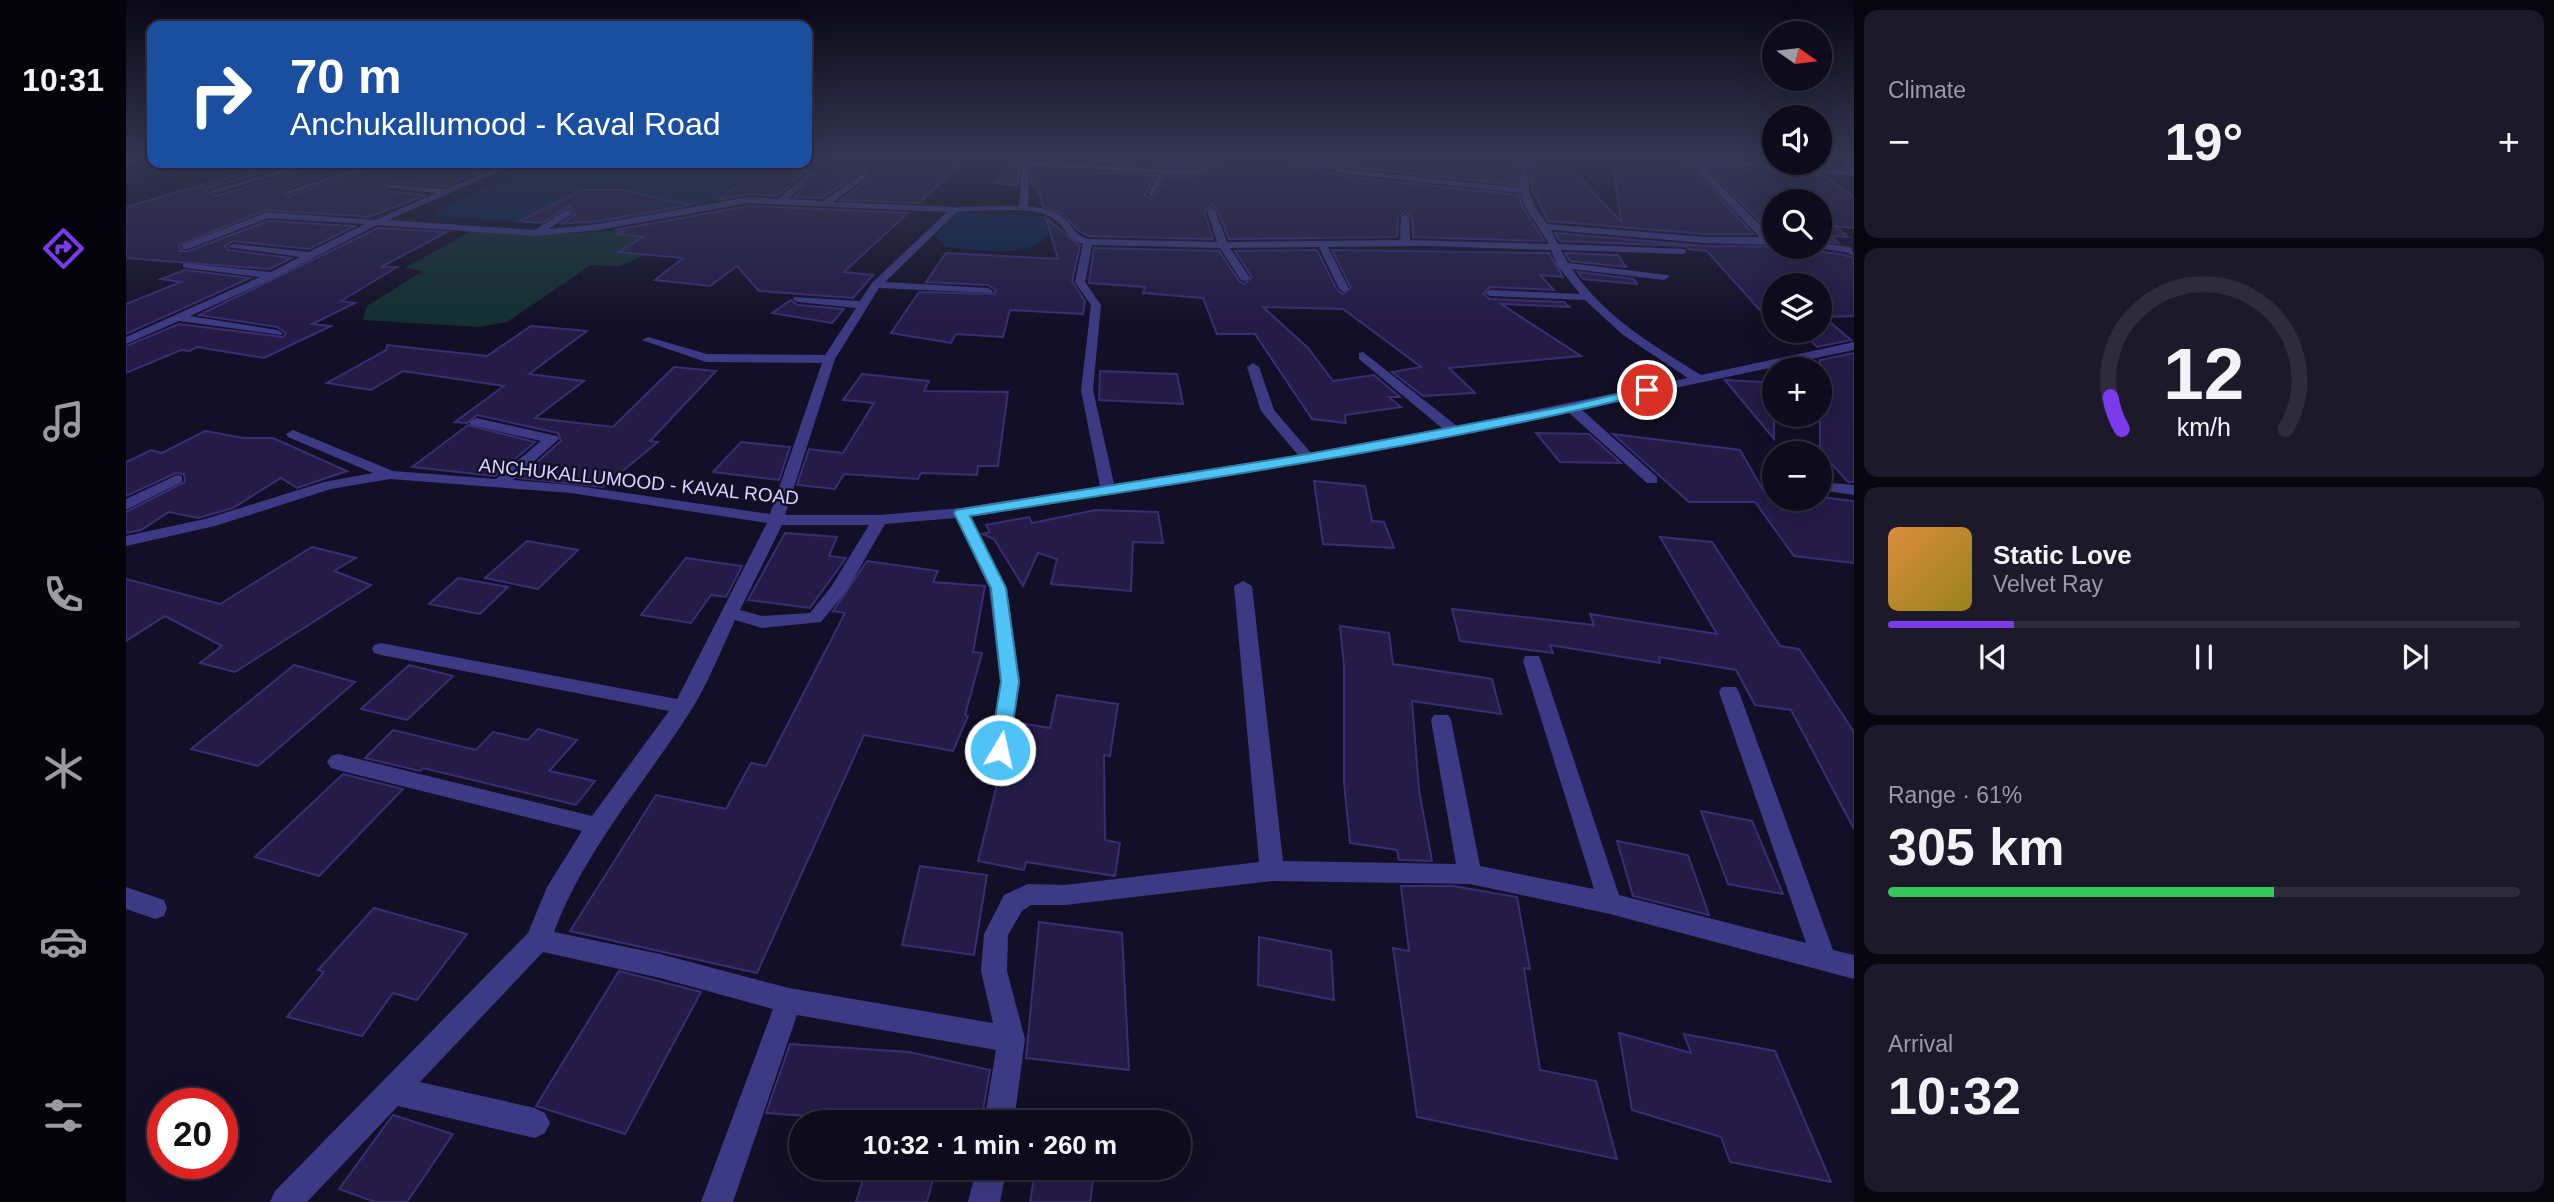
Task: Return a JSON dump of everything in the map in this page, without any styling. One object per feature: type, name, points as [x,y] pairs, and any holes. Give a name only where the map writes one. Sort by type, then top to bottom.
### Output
[{"type":"street","points":[[126,341],[272,275],[400,212]]},
{"type":"street","points":[[536,233],[569,212]]},
{"type":"street","points":[[185,247],[267,215],[536,233],[599,228],[684,212]]},
{"type":"street","points":[[286,1202],[538,940],[556,894],[597,826],[683,706],[730,613],[776,520],[829,359],[876,285],[952,212]]},
{"type":"street","points":[[1034,212],[1059,219],[1068,234],[1088,242],[1223,245],[1405,244],[1683,251]]},
{"type":"street","points":[[1212,212],[1223,245],[1245,278]]},
{"type":"street","points":[[1533,212],[1545,228],[1562,265],[1584,297],[1611,322],[1697,378]]},
{"type":"street","points":[[1743,212],[1762,232]]},
{"type":"street","points":[[1405,217],[1405,244]]},
{"type":"street","points":[[1545,228],[1705,240],[1762,241]]},
{"type":"street","points":[[1088,242],[1080,282],[1096,305],[1087,390],[1108,490]]},
{"type":"street","points":[[1322,244],[1344,289]]},
{"type":"street","points":[[233,247],[309,255]]},
{"type":"street","points":[[1832,247],[1848,249],[1854,253]]},
{"type":"street","points":[[187,265],[272,275]]},
{"type":"street","points":[[1562,265],[1664,277]]},
{"type":"street","points":[[876,285],[988,290]]},
{"type":"street","points":[[1490,293],[1584,297]]},
{"type":"street","points":[[798,299],[864,305]]},
{"type":"street","points":[[180,318],[277,333]]},
{"type":"street","points":[[648,340],[706,358],[829,359]]},
{"type":"street","name":"ANCHUKALLUMOOD - KAVAL ROAD","points":[[126,541],[209,523],[329,485],[390,475],[571,489],[776,520],[880,520],[961,513],[1308,458],[1572,408],[1697,378],[1852,349]]},
{"type":"street","points":[[1363,356],[1454,431]]},
{"type":"street","points":[[1253,368],[1268,411],[1308,458]]},
{"type":"street","points":[[1572,408],[1652,480]]},
{"type":"street","points":[[477,422],[552,439],[499,484]]},
{"type":"street","points":[[293,434],[390,475]]},
{"type":"street","points":[[126,505],[177,479]]},
{"type":"street","points":[[1832,487],[1854,490]]},
{"type":"street","points":[[961,513],[998,588],[1010,682],[1000,750]]},
{"type":"street","points":[[730,613],[762,622],[815,618],[838,590],[880,520]]},
{"type":"street","points":[[1243,586],[1272,871]]},
{"type":"street","points":[[381,649],[683,706]]},
{"type":"street","points":[[1532,661],[1610,903]]},
{"type":"street","points":[[1729,692],[1824,959]]},
{"type":"street","points":[[1441,720],[1470,874]]},
{"type":"street","points":[[338,762],[597,826]]},
{"type":"street","points":[[1001,1110],[1011,1039],[994,971],[996,934],[1013,903],[1028,894],[1065,895],[1272,871],[1470,874],[1610,903],[1854,967]]},
{"type":"street","points":[[126,898],[155,908]]},
{"type":"street","points":[[538,940],[660,965],[789,1001],[1011,1039]]},
{"type":"street","points":[[717,1202],[789,1001]]},
{"type":"street","points":[[393,1090],[535,1123]]},
{"type":"street","points":[[984,1202],[989,1180]]},
{"type":"green space","points":[[644,229],[677,241],[620,266],[591,265],[507,322],[478,327],[363,320],[367,306],[423,271],[405,268],[471,231],[538,235]]},
{"type":"water","points":[[438,212],[663,212],[609,224],[529,223],[432,215]]},
{"type":"water","points":[[956,213],[1044,216],[1053,221],[1049,235],[1025,249],[991,251],[945,247],[935,236]]},
{"type":"building","points":[[126,212],[261,212],[179,245],[180,251],[189,251],[268,221],[355,226],[309,249],[233,241],[225,246],[228,250],[291,258],[270,269],[126,258]]},
{"type":"building","points":[[297,212],[382,212],[369,217]]},
{"type":"building","points":[[538,212],[560,212],[541,223],[520,221]]},
{"type":"building","points":[[573,212],[650,212],[599,221],[560,224],[575,215]]},
{"type":"building","points":[[714,212],[908,213],[844,272],[873,275],[853,298],[759,291],[737,266],[710,286],[655,280],[683,258],[618,252],[643,237],[618,234],[624,231],[615,230]]},
{"type":"building","points":[[1058,212],[1204,212],[1213,239],[1088,236],[1078,230]]},
{"type":"building","points":[[1218,212],[1404,212],[1398,217],[1397,237],[1229,239]]},
{"type":"building","points":[[1406,212],[1526,212],[1544,241],[1413,237],[1412,217]]},
{"type":"building","points":[[1544,212],[1612,212],[1621,222],[1620,212],[1733,212],[1753,234],[1705,234],[1548,221]]},
{"type":"building","points":[[1751,212],[1762,212],[1762,224]]},
{"type":"building","points":[[1832,212],[1854,212],[1854,228],[1835,226],[1848,237],[1832,236]]},
{"type":"building","points":[[1046,218],[1080,246],[1072,281],[1085,301],[1083,314],[1010,310],[1003,337],[956,334],[951,343],[891,333],[919,292],[994,294],[996,290],[988,285],[926,282],[946,253],[1058,259]]},
{"type":"building","points":[[378,228],[447,232],[381,267],[397,267],[341,301],[355,303],[312,324],[331,326],[264,358],[197,347],[190,351],[181,350],[126,373],[126,346],[179,324],[283,337],[286,333],[277,327],[199,315]]},
{"type":"building","points":[[1555,233],[1705,246],[1762,247],[1762,259],[1832,259],[1832,253],[1844,255],[1854,258],[1854,316],[1832,317],[1832,273],[1762,273],[1762,313],[1707,251],[1689,249],[1686,246],[1560,241]]},
{"type":"building","points":[[1094,248],[1219,251],[1239,281],[1244,284],[1252,277],[1235,251],[1317,250],[1337,290],[1343,294],[1351,288],[1332,250],[1549,253],[1563,277],[1540,275],[1554,290],[1490,287],[1483,294],[1490,299],[1564,302],[1569,307],[1501,304],[1581,356],[1449,368],[1475,393],[1423,396],[1392,372],[1421,367],[1343,309],[1263,307],[1308,348],[1333,381],[1374,375],[1400,397],[1389,397],[1401,407],[1345,415],[1346,423],[1312,419],[1255,334],[1217,334],[1203,298],[1143,293],[1145,287],[1089,283]]},
{"type":"building","points":[[1565,253],[1618,255],[1626,267],[1570,261]]},
{"type":"building","points":[[185,270],[250,278],[126,334],[126,304],[181,282],[161,279]]},
{"type":"building","points":[[1578,272],[1634,279],[1637,284],[1583,279]]},
{"type":"building","points":[[791,300],[798,305],[844,309],[832,323],[772,313]]},
{"type":"building","points":[[1832,324],[1851,340],[1817,347],[1813,343],[1832,343]]},
{"type":"building","points":[[531,326],[587,331],[529,374],[584,381],[535,418],[613,427],[674,367],[716,371],[650,441],[658,442],[603,487],[519,478],[561,441],[558,433],[477,415],[467,423],[455,422],[504,386],[403,371],[371,390],[327,383],[386,350],[387,345],[487,356]]},
{"type":"building","points":[[1854,353],[1854,482],[1848,482],[1832,464],[1832,441],[1820,441],[1820,427],[1832,427],[1832,358]]},
{"type":"building","points":[[1100,371],[1177,374],[1183,404],[1099,400]]},
{"type":"building","points":[[862,374],[929,381],[924,391],[1008,392],[998,466],[978,466],[977,475],[921,473],[918,479],[844,474],[835,489],[797,485],[809,449],[843,453],[874,403],[843,400]]},
{"type":"building","points":[[1725,380],[1762,382],[1762,425]]},
{"type":"building","points":[[468,425],[535,442],[495,476],[412,467]]},
{"type":"building","points":[[1764,427],[1774,427],[1774,439]]},
{"type":"building","points":[[205,431],[243,438],[273,438],[347,471],[297,488],[281,478],[233,508],[198,518],[169,512],[141,530],[126,533],[126,512],[185,482],[184,474],[176,473],[126,496],[126,462],[151,450],[162,453]]},
{"type":"building","points":[[1536,433],[1589,434],[1621,463],[1560,462]]},
{"type":"building","points":[[1613,434],[1740,450],[1762,488],[1762,511],[1832,511],[1832,498],[1854,501],[1854,563],[1794,556],[1755,502],[1689,502]]},
{"type":"building","points":[[741,442],[790,447],[779,480],[713,472]]},
{"type":"building","points":[[1314,481],[1365,486],[1372,521],[1384,522],[1394,548],[1323,544]]},
{"type":"building","points":[[1096,510],[1158,512],[1163,543],[1133,542],[1131,591],[1051,584],[1057,559],[1038,553],[1023,586],[994,539],[982,534],[990,532],[986,525],[1029,517],[1032,523]]},
{"type":"building","points":[[785,533],[837,537],[829,556],[846,558],[810,608],[748,600]]},
{"type":"building","points":[[1660,537],[1712,542],[1780,646],[1799,649],[1854,732],[1854,829],[1791,710],[1755,705],[1736,670],[1659,657],[1660,663],[1550,645],[1553,653],[1460,641],[1452,609],[1594,625],[1590,614],[1717,634]]},
{"type":"building","points":[[527,541],[578,550],[538,589],[485,578]]},
{"type":"building","points":[[312,547],[356,558],[334,571],[371,585],[235,672],[200,663],[222,646],[165,616],[126,641],[126,579],[220,604]]},
{"type":"building","points":[[686,558],[742,566],[726,597],[711,595],[691,623],[641,615]]},
{"type":"building","points":[[867,561],[938,571],[933,582],[985,586],[973,652],[982,653],[965,715],[968,716],[953,751],[864,735],[757,973],[570,931],[656,795],[726,809],[751,763],[766,766],[845,613],[833,611]]},
{"type":"building","points":[[458,578],[508,587],[480,614],[429,604]]},
{"type":"building","points":[[1340,626],[1389,633],[1393,664],[1492,679],[1501,714],[1412,701],[1419,790],[1432,861],[1399,860],[1397,850],[1350,843],[1344,783],[1344,667]]},
{"type":"building","points":[[294,665],[355,682],[258,766],[191,749]]},
{"type":"building","points":[[409,665],[453,676],[407,720],[361,709]]},
{"type":"building","points":[[1057,695],[1118,704],[1110,756],[1104,755],[1105,840],[1120,843],[1115,876],[1026,862],[1024,870],[978,861],[1002,764],[1009,765],[1019,723],[1050,728]]},
{"type":"building","points":[[538,729],[577,740],[549,771],[595,781],[576,805],[423,768],[420,771],[365,758],[393,730],[476,750],[493,732],[528,740]]},
{"type":"building","points":[[343,774],[403,789],[319,876],[255,857]]},
{"type":"building","points":[[1701,811],[1752,821],[1783,894],[1728,884]]},
{"type":"building","points":[[1617,841],[1688,855],[1709,915],[1633,896]]},
{"type":"building","points":[[920,866],[987,875],[974,955],[902,945]]},
{"type":"building","points":[[1401,886],[1453,886],[1517,897],[1530,969],[1524,968],[1540,1070],[1596,1081],[1617,1159],[1417,1117],[1393,948],[1409,951]]},
{"type":"building","points":[[374,908],[467,934],[417,1000],[393,993],[362,1036],[287,1017],[324,972],[318,970]]},
{"type":"building","points":[[1039,922],[1122,933],[1129,1070],[1026,1058]]},
{"type":"building","points":[[1259,937],[1331,951],[1334,1000],[1258,985]]},
{"type":"building","points":[[619,971],[701,992],[625,1134],[536,1106]]},
{"type":"building","points":[[1619,1033],[1691,1053],[1684,1034],[1775,1051],[1831,1182],[1730,1162],[1721,1137],[1632,1110]]},
{"type":"building","points":[[790,1044],[909,1052],[990,1070],[983,1110],[789,1110],[789,1115],[766,1113]]},
{"type":"building","points":[[393,1115],[453,1134],[407,1202],[375,1202],[339,1189]]},
{"type":"building","points":[[863,1180],[933,1180],[927,1202],[856,1202]]},
{"type":"building","points":[[1034,1180],[1093,1180],[1090,1202],[1030,1202]]},
{"type":"route","points":[[1000,750],[1010,682],[998,588],[961,513],[1308,458],[1572,408],[1647,390]]}]
